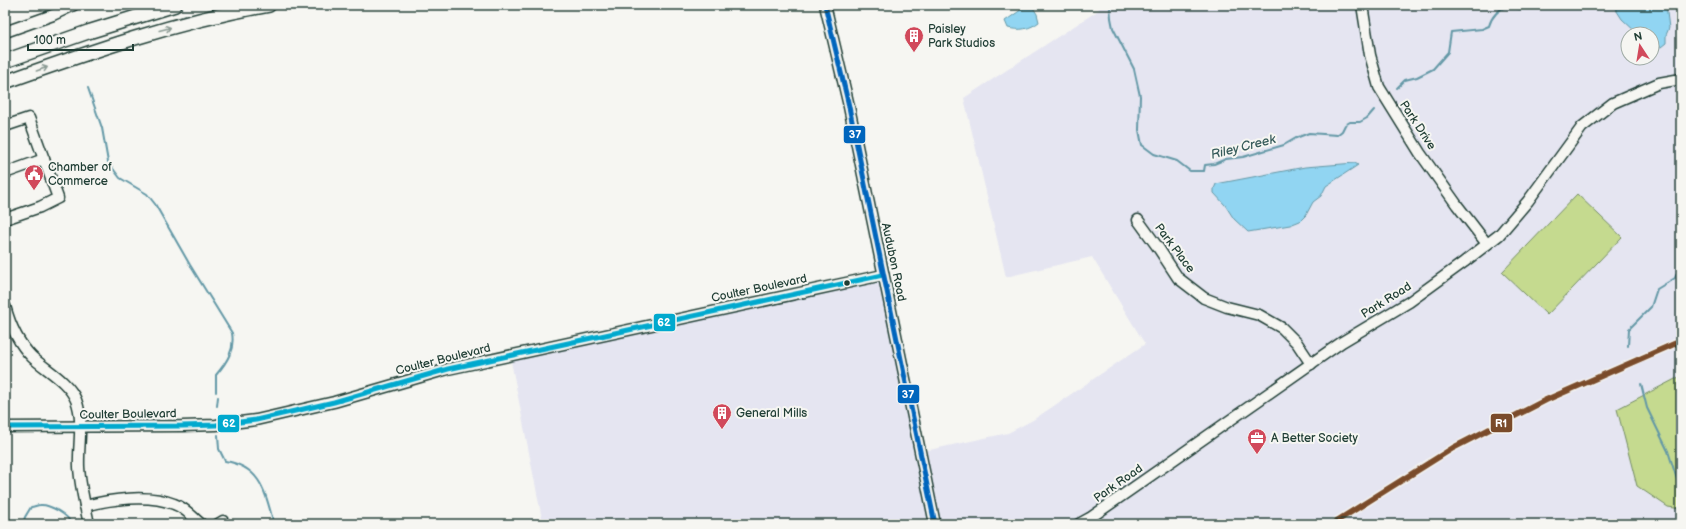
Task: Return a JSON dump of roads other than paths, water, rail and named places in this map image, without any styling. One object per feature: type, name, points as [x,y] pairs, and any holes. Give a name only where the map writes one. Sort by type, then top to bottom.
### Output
[{"type":"main road","points":[[5,61],[88,32],[175,5]]},
{"type":"main road","points":[[5,82],[136,37],[203,19],[269,5]]},
{"type":"street","points":[[5,32],[53,15],[74,5]]},
{"type":"street","name":"Audubon Road","points":[[826,5],[848,102],[935,524]]},
{"type":"street","name":"Park Drive","points":[[1362,5],[1370,55],[1379,87],[1420,153],[1487,244]]},
{"type":"street","name":"Park Road","points":[[1079,524],[1090,518],[1342,342],[1409,302],[1499,235],[1528,201],[1582,127],[1613,103],[1659,83],[1681,78]]},
{"type":"street","points":[[5,126],[29,118],[58,198],[40,207],[5,219]]},
{"type":"street","points":[[5,173],[44,159]]},
{"type":"street","name":"Park Place","points":[[1138,220],[1178,278],[1204,298],[1227,307],[1259,315],[1282,328],[1296,343],[1311,364]]},
{"type":"street","name":"Coulter Boulevard","points":[[5,427],[79,428],[182,426],[222,424],[256,420],[334,402],[448,369],[883,275]]},
{"type":"street","points":[[5,306],[13,329],[24,348],[33,358],[67,387],[74,396],[78,406],[79,465],[89,524]]},
{"type":"street","points":[[85,506],[114,500],[156,500],[174,503],[187,510],[201,524]]},
{"type":"water","points":[[1613,5],[1666,5],[1669,28],[1666,35],[1666,43],[1660,47],[1660,26],[1629,26],[1622,19]]},
{"type":"water","points":[[1032,6],[1037,14],[1039,22],[1025,29],[1008,28],[1005,21],[1025,7]]},
{"type":"water","points":[[1355,163],[1358,165],[1326,186],[1321,196],[1313,202],[1306,215],[1300,221],[1290,225],[1248,232],[1234,219],[1225,205],[1214,193],[1216,184],[1305,167]]},
{"type":"waterway","name":"Riley Creek","points":[[1110,5],[1113,28],[1134,69],[1140,96],[1139,130],[1142,145],[1154,154],[1177,161],[1190,171],[1204,171],[1205,165],[1214,164],[1226,159],[1243,157],[1284,145],[1309,133],[1337,135],[1342,131],[1345,125],[1350,122],[1360,122],[1367,118],[1374,110]]},
{"type":"waterway","name":"Riley Creek","points":[[1397,88],[1405,80],[1417,77],[1433,69],[1448,52],[1451,32],[1482,29],[1489,26],[1496,13],[1509,5]]},
{"type":"waterway","name":"Riley Creek","points":[[1512,5],[1519,9],[1527,5]]},
{"type":"waterway","points":[[88,88],[102,128],[108,162],[120,178],[147,194],[155,204],[190,265],[232,333],[233,339],[229,356],[216,375],[216,392]]},
{"type":"waterway","name":"Riley Creek","points":[[1628,346],[1629,329],[1651,307],[1657,289],[1675,278],[1681,264]]},
{"type":"waterway","name":"Riley Creek","points":[[1641,384],[1647,408],[1668,451],[1681,492]]},
{"type":"waterway","points":[[217,406],[218,397]]},
{"type":"waterway","points":[[218,435],[219,449],[225,461],[237,464],[247,469],[260,483],[268,502],[274,524]]},
{"type":"waterway","points":[[23,524],[31,507],[40,505],[48,506],[63,514],[67,517],[71,524]]},
{"type":"place","name":"Paisley Park Studios","points":[[914,53]]},
{"type":"place","name":"Chamber of Commerce","points":[[34,191]]},
{"type":"place","name":"General Mills","points":[[722,430]]},
{"type":"place","name":"A Better Society","points":[[1257,455]]}]
